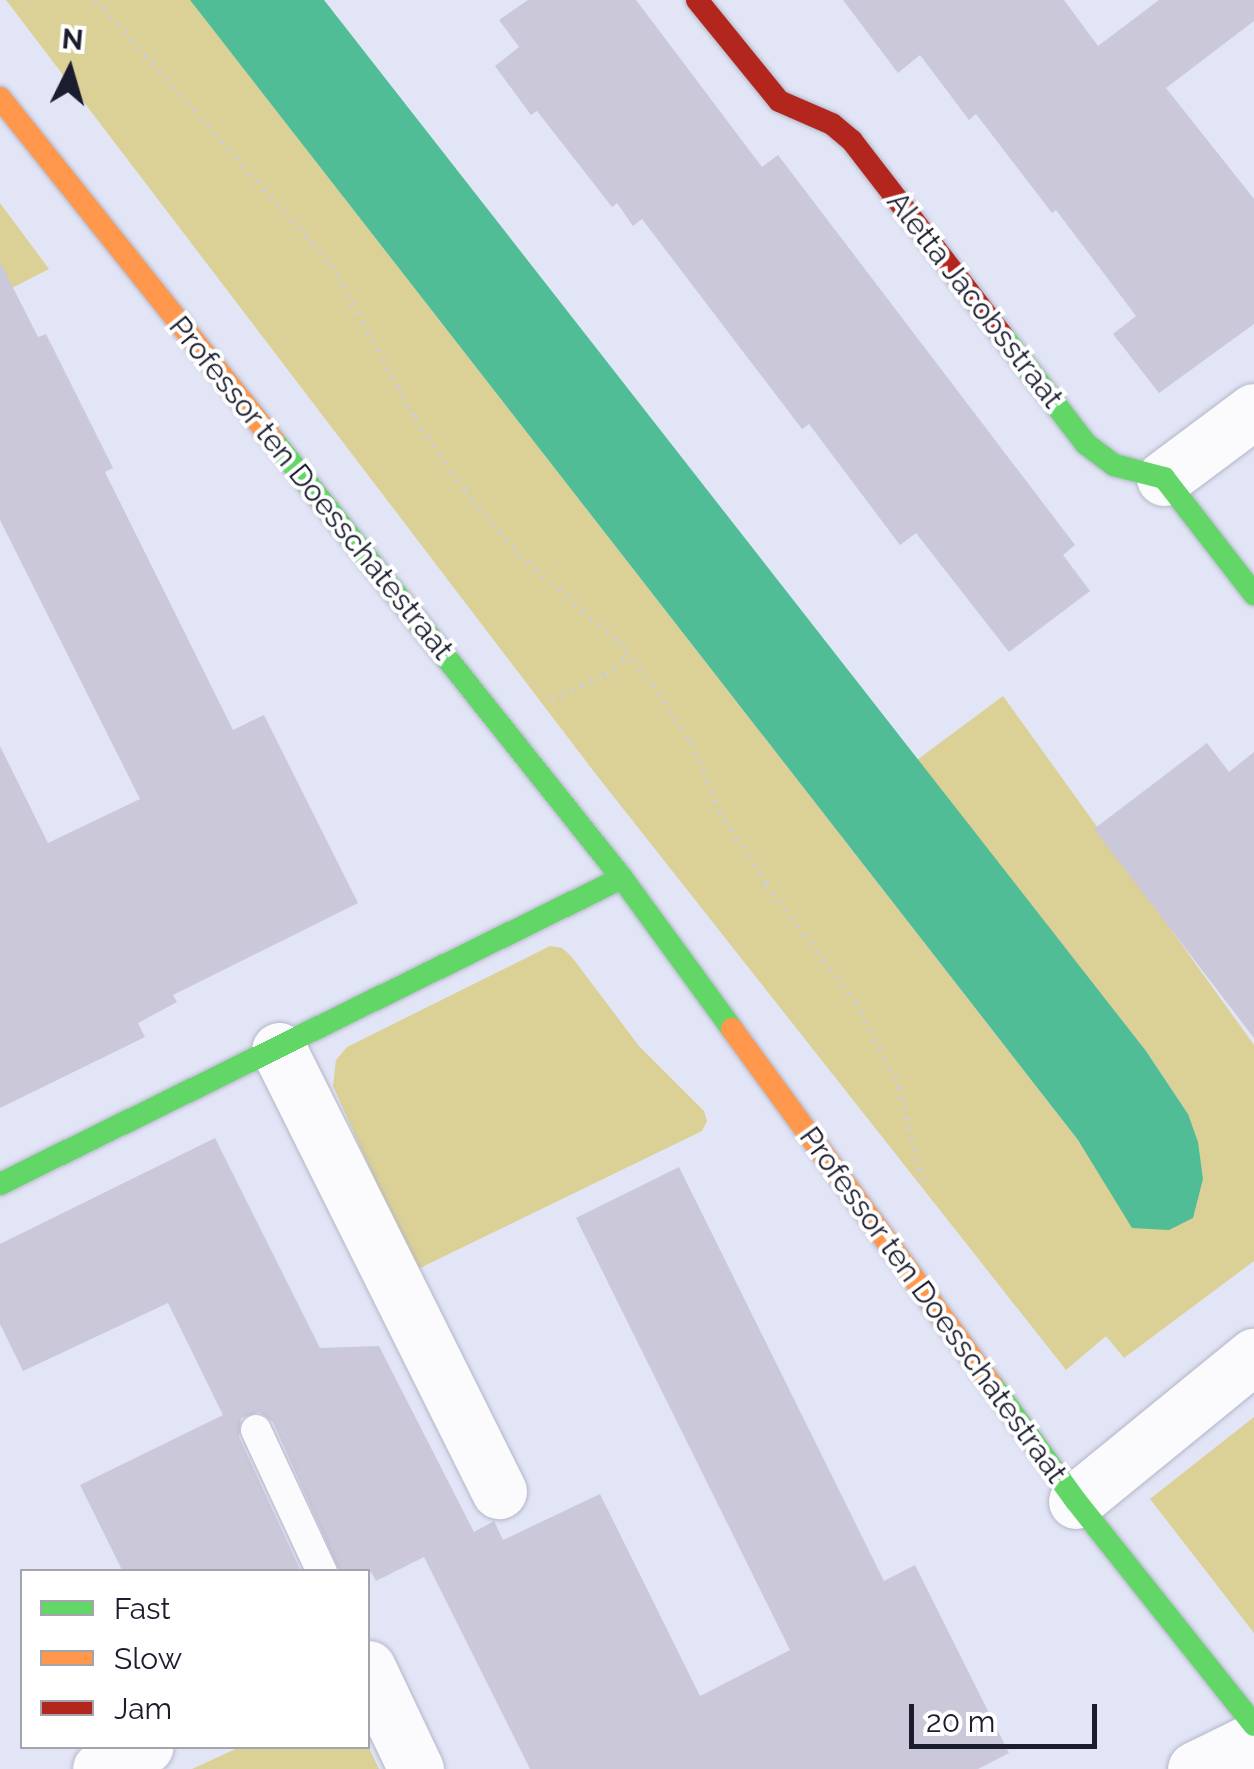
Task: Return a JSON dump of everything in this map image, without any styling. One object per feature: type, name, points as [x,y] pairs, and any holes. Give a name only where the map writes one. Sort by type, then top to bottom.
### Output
[{"type":"street","name":"Aletta Jacobsstraat","points":[[697,0],[779,101],[832,124],[852,141],[1086,444],[1114,465],[1164,478]]},
{"type":"street","name":"Professor ten Doesschatestraat","points":[[0,98],[622,878],[1076,1501],[1254,1725]]},
{"type":"street","points":[[1254,411],[1164,478],[1254,594]]},
{"type":"street","points":[[0,1184],[622,878]]},
{"type":"street","points":[[279,1050],[499,1491]]},
{"type":"street","points":[[1076,1501],[1254,1356]]},
{"type":"street","points":[[370,1672],[416,1769]]},
{"type":"street","points":[[1195,1769],[1254,1740]]},
{"type":"street","points":[[100,1769],[140,1749]]},
{"type":"lane","points":[[256,1430],[321,1569]]},
{"type":"path","points":[[96,0],[332,266],[414,419],[464,491],[518,555],[628,654],[691,742],[719,810],[756,869],[854,1002],[899,1086],[923,1191]]},
{"type":"path","points":[[495,718],[606,675],[628,654]]},
{"type":"shaded area","points":[[6,0],[190,0],[1088,1153],[1188,1114],[1146,1051],[917,760],[1003,696],[1254,1045],[1254,1261],[1124,1358],[1106,1336],[1066,1370],[595,773]]},
{"type":"shaded area","points":[[190,0],[324,0],[1146,1051],[1188,1114],[1198,1142],[1203,1179],[1193,1218],[1169,1230],[1132,1228],[1078,1140]]},
{"type":"shaded area","points":[[0,203],[49,269],[0,294]]},
{"type":"shaded area","points":[[550,946],[562,948],[571,956],[639,1046],[704,1111],[707,1121],[702,1131],[420,1268],[411,1260],[333,1086],[336,1060],[347,1047]]},
{"type":"shaded area","points":[[1254,1417],[1254,1633],[1150,1499]]},
{"type":"shaded area","points":[[236,1749],[369,1749],[379,1769],[192,1769]]},
{"type":"building","points":[[528,0],[636,0],[762,167],[778,155],[1075,545],[1063,555],[1090,591],[1009,652],[916,533],[900,545],[809,424],[802,429],[642,219],[633,226],[617,203],[612,207],[537,111],[531,115],[495,66],[519,47],[499,20]]},
{"type":"building","points":[[843,0],[1064,0],[1098,46],[1159,0],[1254,0],[1254,21],[1166,88],[1254,199],[1254,324],[1159,393],[1113,334],[1136,316],[1056,210],[1052,213],[976,114],[969,120],[920,55],[898,73]]},
{"type":"building","points":[[0,262],[38,337],[46,334],[113,468],[105,472],[233,730],[264,715],[358,903],[173,995],[177,1002],[138,1023],[145,1037],[0,1108],[0,746],[48,843],[140,799],[0,520]]},
{"type":"building","points":[[1207,743],[1229,772],[1254,752],[1254,1038],[1094,829]]},
{"type":"building","points":[[215,1138],[320,1348],[379,1346],[474,1532],[494,1521],[503,1540],[600,1494],[700,1696],[790,1650],[576,1218],[679,1167],[884,1581],[915,1565],[1009,1753],[978,1769],[530,1769],[424,1557],[376,1581],[370,1569],[339,1569],[273,1422],[259,1412],[241,1418],[239,1437],[300,1569],[122,1569],[80,1485],[223,1415],[168,1303],[23,1371],[0,1324],[0,1244]]},
{"type":"traffic: fast","points":[[1002,335],[1086,444],[1114,465],[1164,478],[1254,594]]},
{"type":"traffic: fast","points":[[273,440],[622,878],[732,1029]]},
{"type":"traffic: fast","points":[[0,1184],[622,878]]},
{"type":"traffic: fast","points":[[992,1385],[1076,1501],[1254,1725]]},
{"type":"traffic: slow","points":[[0,98],[273,440]]},
{"type":"traffic: slow","points":[[732,1029],[992,1385]]},
{"type":"traffic: jam","points":[[697,0],[779,101],[832,124],[852,141],[1002,335]]}]
